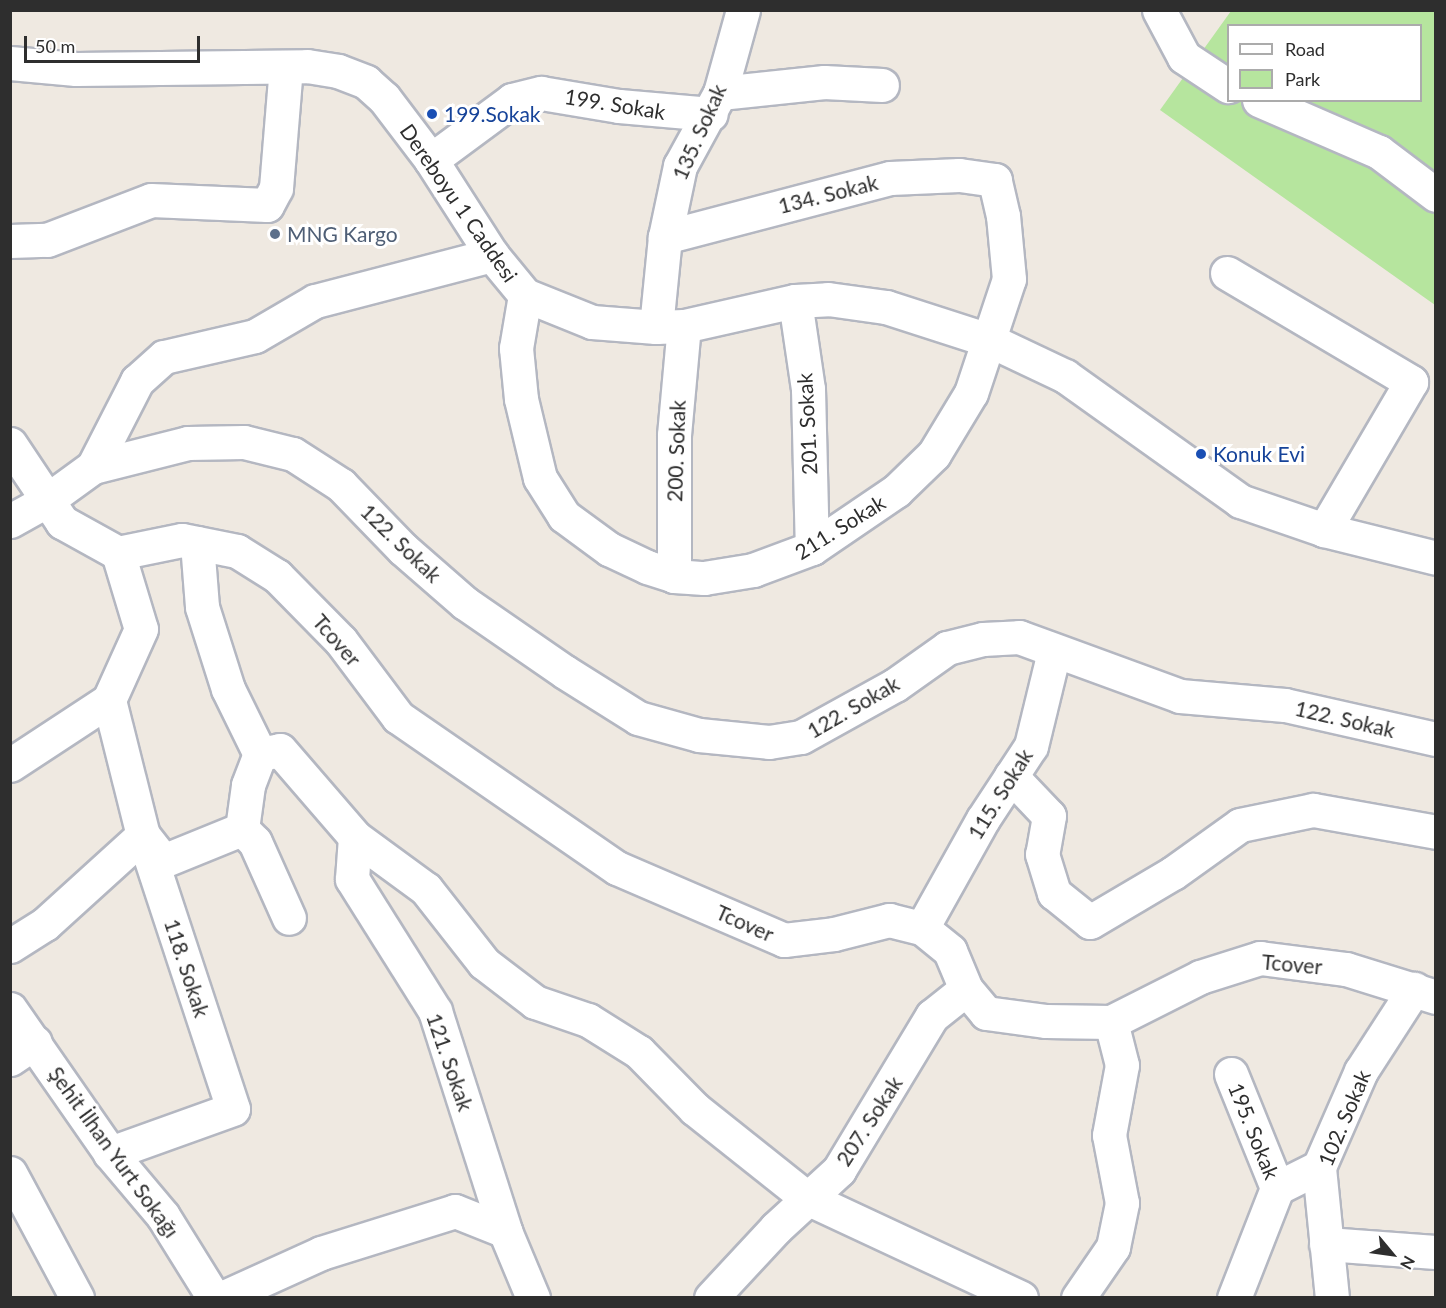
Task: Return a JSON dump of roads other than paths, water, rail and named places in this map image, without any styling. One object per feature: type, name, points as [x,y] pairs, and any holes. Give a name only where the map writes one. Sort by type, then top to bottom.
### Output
[{"type":"street","name":"135. Sokak","points":[[670,327],[665,237],[680,166],[693,138],[715,104],[743,10]]},
{"type":"street","points":[[1159,10],[1184,57],[1227,85]]},
{"type":"street","points":[[10,63],[76,69]]},
{"type":"street","points":[[10,241],[47,240],[151,200],[267,205],[276,188],[286,67]]},
{"type":"street","name":"Dereboyu 1 Caddesi","points":[[76,69],[286,67],[338,71],[366,81],[384,98],[431,160],[492,255],[525,296],[592,322],[670,327],[795,301],[828,299],[886,307],[991,341],[1065,376],[1240,501],[1324,530],[1436,558]]},
{"type":"street","points":[[10,77],[32,77],[76,69]]},
{"type":"street","name":"199. Sokak","points":[[431,160],[512,100],[541,93],[618,106],[715,104],[824,82],[882,85]]},
{"type":"street","points":[[1264,102],[1379,152],[1436,195]]},
{"type":"street","name":"134. Sokak","points":[[665,237],[890,178],[959,175],[995,180]]},
{"type":"street","name":"211. Sokak","points":[[525,296],[516,348],[521,399],[540,478],[564,516],[600,542],[647,567],[674,576],[704,578],[753,570],[812,548],[896,491],[934,454],[971,393],[991,341],[1009,279],[1003,216],[995,180]]},
{"type":"street","points":[[10,521],[46,501],[93,467],[136,381],[164,357],[255,336],[315,301],[492,255]]},
{"type":"street","points":[[1227,273],[1411,382],[1324,530]]},
{"type":"street","name":"201. Sokak","points":[[795,301],[807,389],[812,548]]},
{"type":"street","name":"200. Sokak","points":[[670,327],[674,435],[674,576]]},
{"type":"street","name":"122. Sokak","points":[[93,467],[188,443],[244,442],[293,454],[341,484],[403,549],[483,615],[638,718],[699,735],[769,742],[801,737],[895,685],[947,648],[983,639],[1019,637],[1180,696],[1285,705],[1436,740]]},
{"type":"street","points":[[10,444],[35,476],[46,501],[62,522],[118,553],[141,629],[109,700],[10,765]]},
{"type":"street","name":"Tcover","points":[[118,553],[182,540],[237,551],[277,576],[341,640],[398,717],[616,868],[784,940],[834,934],[889,920],[922,928],[950,951],[966,989],[986,1013],[1046,1021],[1111,1022],[1200,977],[1260,958],[1346,969],[1425,993]]},
{"type":"street","points":[[197,543],[202,607],[228,689],[260,754],[248,785],[242,829]]},
{"type":"street","name":"115. Sokak","points":[[922,928],[1031,746],[1054,651]]},
{"type":"street","name":"118. Sokak","points":[[109,700],[143,835],[233,1109],[110,1153]]},
{"type":"street","points":[[260,754],[280,750],[355,837],[426,889],[484,963],[535,1002],[588,1020],[639,1052],[696,1109],[807,1198],[1014,1296]]},
{"type":"street","points":[[1011,776],[1049,816],[1042,854],[1054,893],[1090,922],[1173,873],[1240,825],[1313,810],[1436,832]]},
{"type":"street","points":[[10,946],[45,924],[143,835],[163,861],[242,829]]},
{"type":"street","points":[[242,829],[255,842],[289,918]]},
{"type":"street","name":"121. Sokak","points":[[355,837],[352,879],[435,1011],[505,1231]]},
{"type":"street","name":"207. Sokak","points":[[711,1298],[807,1198],[839,1170],[932,1016],[966,989]]},
{"type":"street","name":"102. Sokak","points":[[1332,1298],[1319,1167],[1361,1071],[1425,993]]},
{"type":"street","name":"Şehit İlhan Yurt Sokağı","points":[[10,1009],[23,1050],[163,1216],[214,1298]]},
{"type":"street","points":[[1078,1298],[1113,1247],[1122,1203],[1109,1135],[1122,1065],[1111,1022]]},
{"type":"street","name":"195. Sokak","points":[[1231,1074],[1277,1188]]},
{"type":"street","points":[[1234,1298],[1277,1188],[1319,1167]]},
{"type":"street","points":[[10,1173],[19,1204],[77,1298]]},
{"type":"street","points":[[222,1298],[321,1253],[455,1211],[505,1231],[533,1298]]},
{"type":"street","points":[[1326,1244],[1436,1252]]},
{"type":"place","name":"199.Sokak","points":[[432,114]]},
{"type":"place","name":"MNG Kargo","points":[[275,234]]},
{"type":"place","name":"Konuk Evi","points":[[1201,454]]}]
